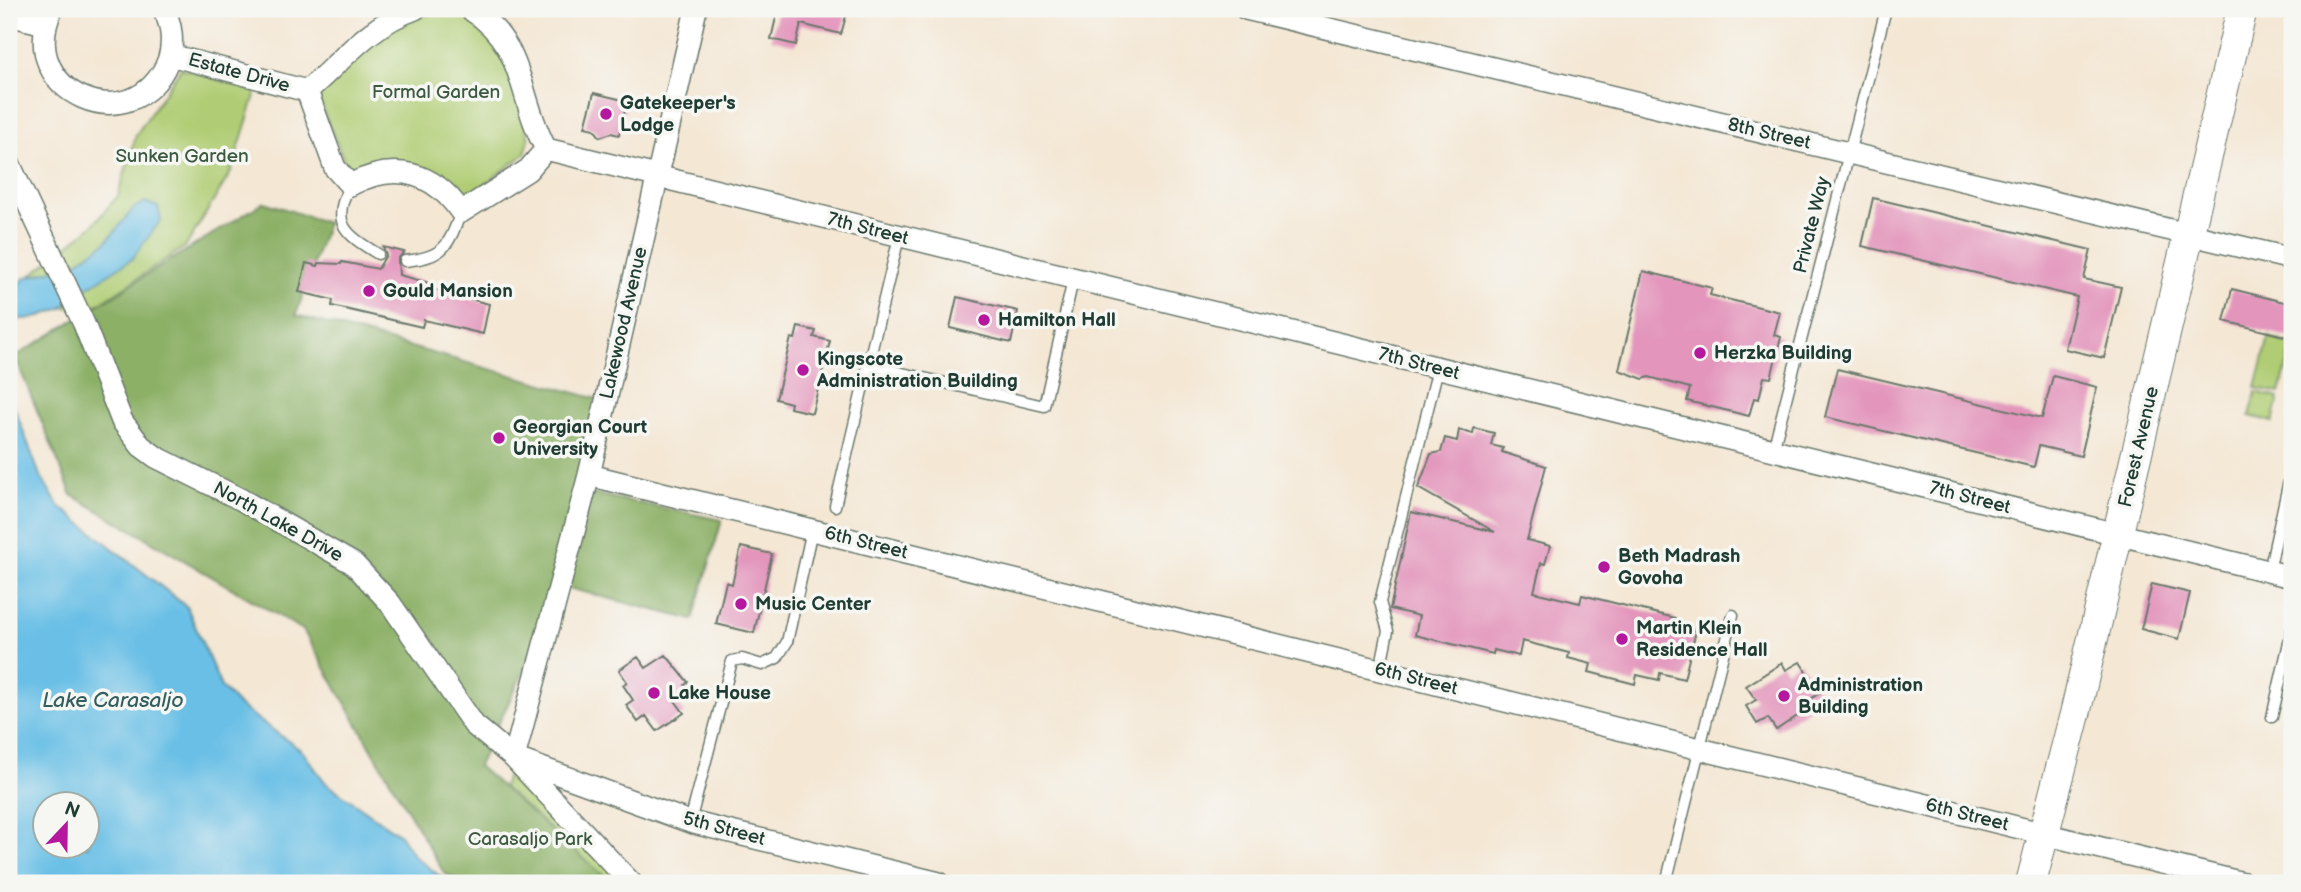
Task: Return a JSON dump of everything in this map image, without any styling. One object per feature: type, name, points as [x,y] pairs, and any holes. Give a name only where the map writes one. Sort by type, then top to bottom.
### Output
[{"type":"street","points":[[9,15],[48,16],[45,58],[53,75],[81,99],[118,103],[144,92],[163,72],[170,55],[172,34],[163,9]]},
{"type":"street","name":"Estate Drive","points":[[307,91],[361,39],[391,17],[415,9]]},
{"type":"street","points":[[350,185],[369,175],[392,172],[412,174],[448,192],[461,212],[528,170],[546,149],[537,132],[513,52],[481,16],[470,9]]},
{"type":"street","name":"Lakewood Avenue","points":[[514,758],[590,475],[696,9]]},
{"type":"street","name":"8th Street","points":[[1246,9],[2292,259]]},
{"type":"street","name":"Forest Avenue","points":[[2031,883],[2118,534],[2242,9]]},
{"type":"street","name":"Estate Drive","points":[[170,55],[307,91]]},
{"type":"street","name":"Estate Drive","points":[[307,91],[335,168],[350,185]]},
{"type":"street","name":"7th Street","points":[[546,149],[2292,577]]},
{"type":"street","name":"North Lake Drive","points":[[9,163],[84,324],[122,421],[141,446],[354,564],[390,603],[474,725],[514,758],[631,883]]},
{"type":"street","name":"6th Street","points":[[590,475],[2043,834],[2174,871],[2243,883]]},
{"type":"street","name":"5th Street","points":[[514,758],[690,822],[939,883]]},
{"type":"lane","name":"Private Way","points":[[1773,450],[1886,9]]},
{"type":"lane","points":[[350,185],[340,205],[343,226],[357,241],[378,254]]},
{"type":"lane","points":[[405,261],[430,258],[450,244],[461,212]]},
{"type":"lane","points":[[835,506],[899,237]]},
{"type":"lane","points":[[868,365],[1044,406],[1073,279]]},
{"type":"lane","points":[[1380,670],[1388,631],[1380,602],[1438,369]]},
{"type":"lane","points":[[2269,571],[2292,467]]},
{"type":"lane","points":[[690,822],[732,662],[742,659],[762,665],[777,657],[787,642],[812,530]]},
{"type":"lane","points":[[1666,883],[1733,615]]},
{"type":"lane","points":[[2272,718],[2292,629]]},
{"type":"green space","name":"Formal Garden","points":[[453,12],[477,22],[506,57],[529,139],[525,154],[469,196],[439,176],[412,166],[384,165],[348,170],[318,99],[322,87],[365,45],[394,25],[430,14]]},
{"type":"green space","name":"Sunken Garden","points":[[181,68],[256,92],[231,172],[186,246],[94,307],[62,308],[35,318],[9,320],[9,293],[91,227],[118,196],[136,135]]},
{"type":"green space","points":[[264,202],[327,223],[296,315],[601,400],[580,491],[722,520],[693,620],[564,587],[478,766],[612,883],[463,883],[444,873],[303,630],[72,495],[15,357]]},
{"type":"green space","points":[[2269,337],[2292,345],[2280,393],[2256,388]]},
{"type":"green space","points":[[2256,392],[2279,398],[2273,422],[2250,416]]},
{"type":"green space","name":"Carasaljo Park","points":[[514,758],[631,883],[466,883]]},
{"type":"water","points":[[145,202],[158,207],[161,220],[132,259],[85,289],[62,308],[35,318],[9,320],[9,293],[25,278],[74,264],[105,243],[134,208]]},
{"type":"water","name":"Lake Carasaljo","points":[[9,393],[39,473],[58,505],[187,607],[221,687],[238,705],[302,751],[326,783],[400,835],[414,856],[449,883],[9,883]]},
{"type":"building","points":[[778,9],[848,9],[841,34],[801,24],[796,45],[771,39]]},
{"type":"building","name":"Gatekeeper's Lodge","points":[[594,93],[627,101],[619,135],[611,133],[600,137],[594,129],[585,127]]},
{"type":"building","points":[[1873,198],[2091,250],[2084,279],[2121,287],[2104,358],[2065,349],[2077,297],[1862,246]]},
{"type":"building","name":"Gould Mansion","points":[[383,247],[404,252],[398,259],[399,275],[433,284],[432,289],[489,304],[483,334],[424,320],[422,327],[332,306],[333,300],[299,292],[306,263],[318,266],[319,263],[342,262],[378,269],[386,255]]},
{"type":"building","name":"Herzka Building","points":[[1643,271],[1712,288],[1710,295],[1780,312],[1774,335],[1781,337],[1771,378],[1764,377],[1759,399],[1754,398],[1749,416],[1687,401],[1690,388],[1649,377],[1643,379],[1619,370]]},
{"type":"building","points":[[2232,289],[2292,304],[2292,338],[2224,321]]},
{"type":"building","name":"Hamilton Hall","points":[[957,297],[1018,311],[1011,343],[950,328]]},
{"type":"building","name":"Kingscote Administration Building","points":[[798,327],[816,331],[814,337],[830,341],[812,413],[790,408],[791,403],[776,399],[791,338],[795,339]]},
{"type":"building","points":[[1837,369],[2042,418],[2053,376],[2097,387],[2081,456],[2039,446],[2034,467],[1825,417]]},
{"type":"building","points":[[1474,428],[1494,433],[1491,445],[1503,448],[1502,452],[1546,466],[1527,540],[1550,546],[1545,564],[1541,563],[1534,592],[1580,603],[1582,595],[1675,618],[1673,625],[1696,631],[1684,679],[1660,673],[1659,680],[1637,675],[1635,684],[1589,672],[1591,664],[1568,658],[1569,653],[1522,641],[1519,656],[1494,650],[1493,654],[1415,635],[1419,616],[1390,609],[1411,512],[1495,532],[1418,488],[1431,454],[1441,452],[1445,438],[1457,441],[1459,430],[1473,434]]},
{"type":"building","name":"Music Center","points":[[741,547],[772,554],[754,633],[716,624],[726,582],[732,584]]},
{"type":"building","points":[[2152,584],[2190,593],[2179,639],[2141,629]]},
{"type":"building","name":"Lake House","points":[[666,655],[688,682],[685,685],[688,688],[673,698],[684,713],[657,731],[646,716],[638,722],[626,705],[633,700],[623,685],[627,682],[619,670],[638,657],[646,668]]},
{"type":"building","name":"Administration Building","points":[[1800,662],[1820,693],[1804,703],[1808,709],[1776,730],[1768,718],[1757,724],[1746,706],[1756,700],[1746,686],[1782,663],[1786,670]]},
{"type":"place","name":"Gatekeeper's Lodge","points":[[606,114]]},
{"type":"place","name":"Gould Mansion","points":[[369,291]]},
{"type":"place","name":"Hamilton Hall","points":[[984,320]]},
{"type":"place","name":"Herzka Building","points":[[1700,353]]},
{"type":"place","name":"Kingscote Administration Building","points":[[803,370]]},
{"type":"place","name":"Georgian Court University","points":[[499,438]]},
{"type":"place","name":"Beth Madrash Govoha","points":[[1604,567]]},
{"type":"place","name":"Music Center","points":[[741,604]]},
{"type":"place","name":"Martin Klein Residence Hall","points":[[1622,639]]},
{"type":"place","name":"Lake House","points":[[654,693]]},
{"type":"place","name":"Administration Building","points":[[1784,696]]}]
